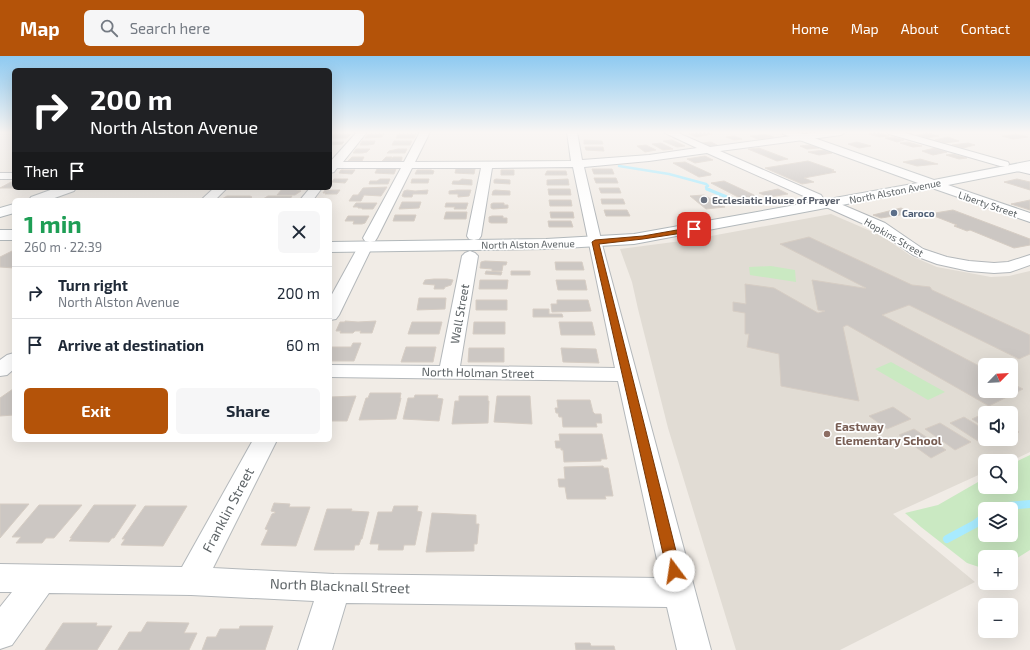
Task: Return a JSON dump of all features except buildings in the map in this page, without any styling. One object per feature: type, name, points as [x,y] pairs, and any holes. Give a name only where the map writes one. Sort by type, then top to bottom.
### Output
[{"type":"main road","name":"Liberty Street","points":[[865,160],[1030,218]]},
{"type":"main road","name":"North Alston Avenue","points":[[332,238],[368,242],[594,238],[671,233],[824,201],[926,182],[1020,167],[1029,160]]},
{"type":"main road","points":[[42,198],[64,190]]},
{"type":"main road","points":[[0,213],[12,209]]},
{"type":"main road","points":[[0,226],[12,227]]},
{"type":"main road","points":[[0,235],[12,235]]},
{"type":"main road","name":"North Alston Avenue","points":[[332,247],[368,242],[474,236],[594,238]]},
{"type":"street","points":[[332,312],[412,160]]},
{"type":"street","points":[[577,160],[626,375],[694,650]]},
{"type":"street","points":[[332,167],[578,164],[639,160]]},
{"type":"street","name":"Hopkins Street","points":[[731,160],[885,229],[918,252],[943,261],[969,266],[994,268],[1010,267],[1030,260]]},
{"type":"street","points":[[993,160],[1020,167]]},
{"type":"street","points":[[474,236],[487,165]]},
{"type":"street","points":[[0,176],[12,176]]},
{"type":"street","points":[[208,198],[218,190]]},
{"type":"street","points":[[308,198],[314,190]]},
{"type":"street","name":"Wall Street","points":[[450,372],[470,256]]},
{"type":"street","name":"North Holman Street","points":[[332,371],[626,375]]},
{"type":"street","name":"Franklin Street","points":[[191,581],[264,442]]},
{"type":"street","name":"North Blacknall Street","points":[[0,578],[191,581],[334,588],[680,593]]},
{"type":"street","points":[[0,633],[42,578]]},
{"type":"street","points":[[315,650],[334,588]]},
{"type":"shaded area","name":"Eastway Elementary School","points":[[831,214],[882,236],[911,256],[937,267],[991,277],[1009,276],[1030,271],[1030,452],[1018,458],[1018,454],[978,454],[978,475],[893,514],[975,582],[840,650],[736,650],[668,428],[632,282],[620,249],[689,240]]},
{"type":"green space","points":[[771,266],[795,270],[796,282],[750,275],[749,267]]},
{"type":"green space","points":[[891,362],[945,392],[928,400],[875,369]]},
{"type":"green space","points":[[1030,455],[1030,550],[1018,558],[1018,550],[978,550],[978,567],[967,563],[905,513],[938,505],[978,482],[978,494],[1018,494],[1018,461]]},
{"type":"waterway","points":[[619,166],[669,174],[706,184],[708,186],[706,187],[707,189]]},
{"type":"waterway","points":[[707,189],[739,202]]},
{"type":"waterway","points":[[1018,505],[1030,504]]},
{"type":"waterway","points":[[947,539],[978,522]]},
{"type":"place","name":"Ecclesiatic House of Prayer","points":[[704,200]]},
{"type":"place","name":"Caroco","points":[[894,213]]},
{"type":"place","name":"Eastway Elementary School","points":[[827,434]]},
{"type":"route","points":[[674,571],[595,242],[643,238],[694,229]]}]
